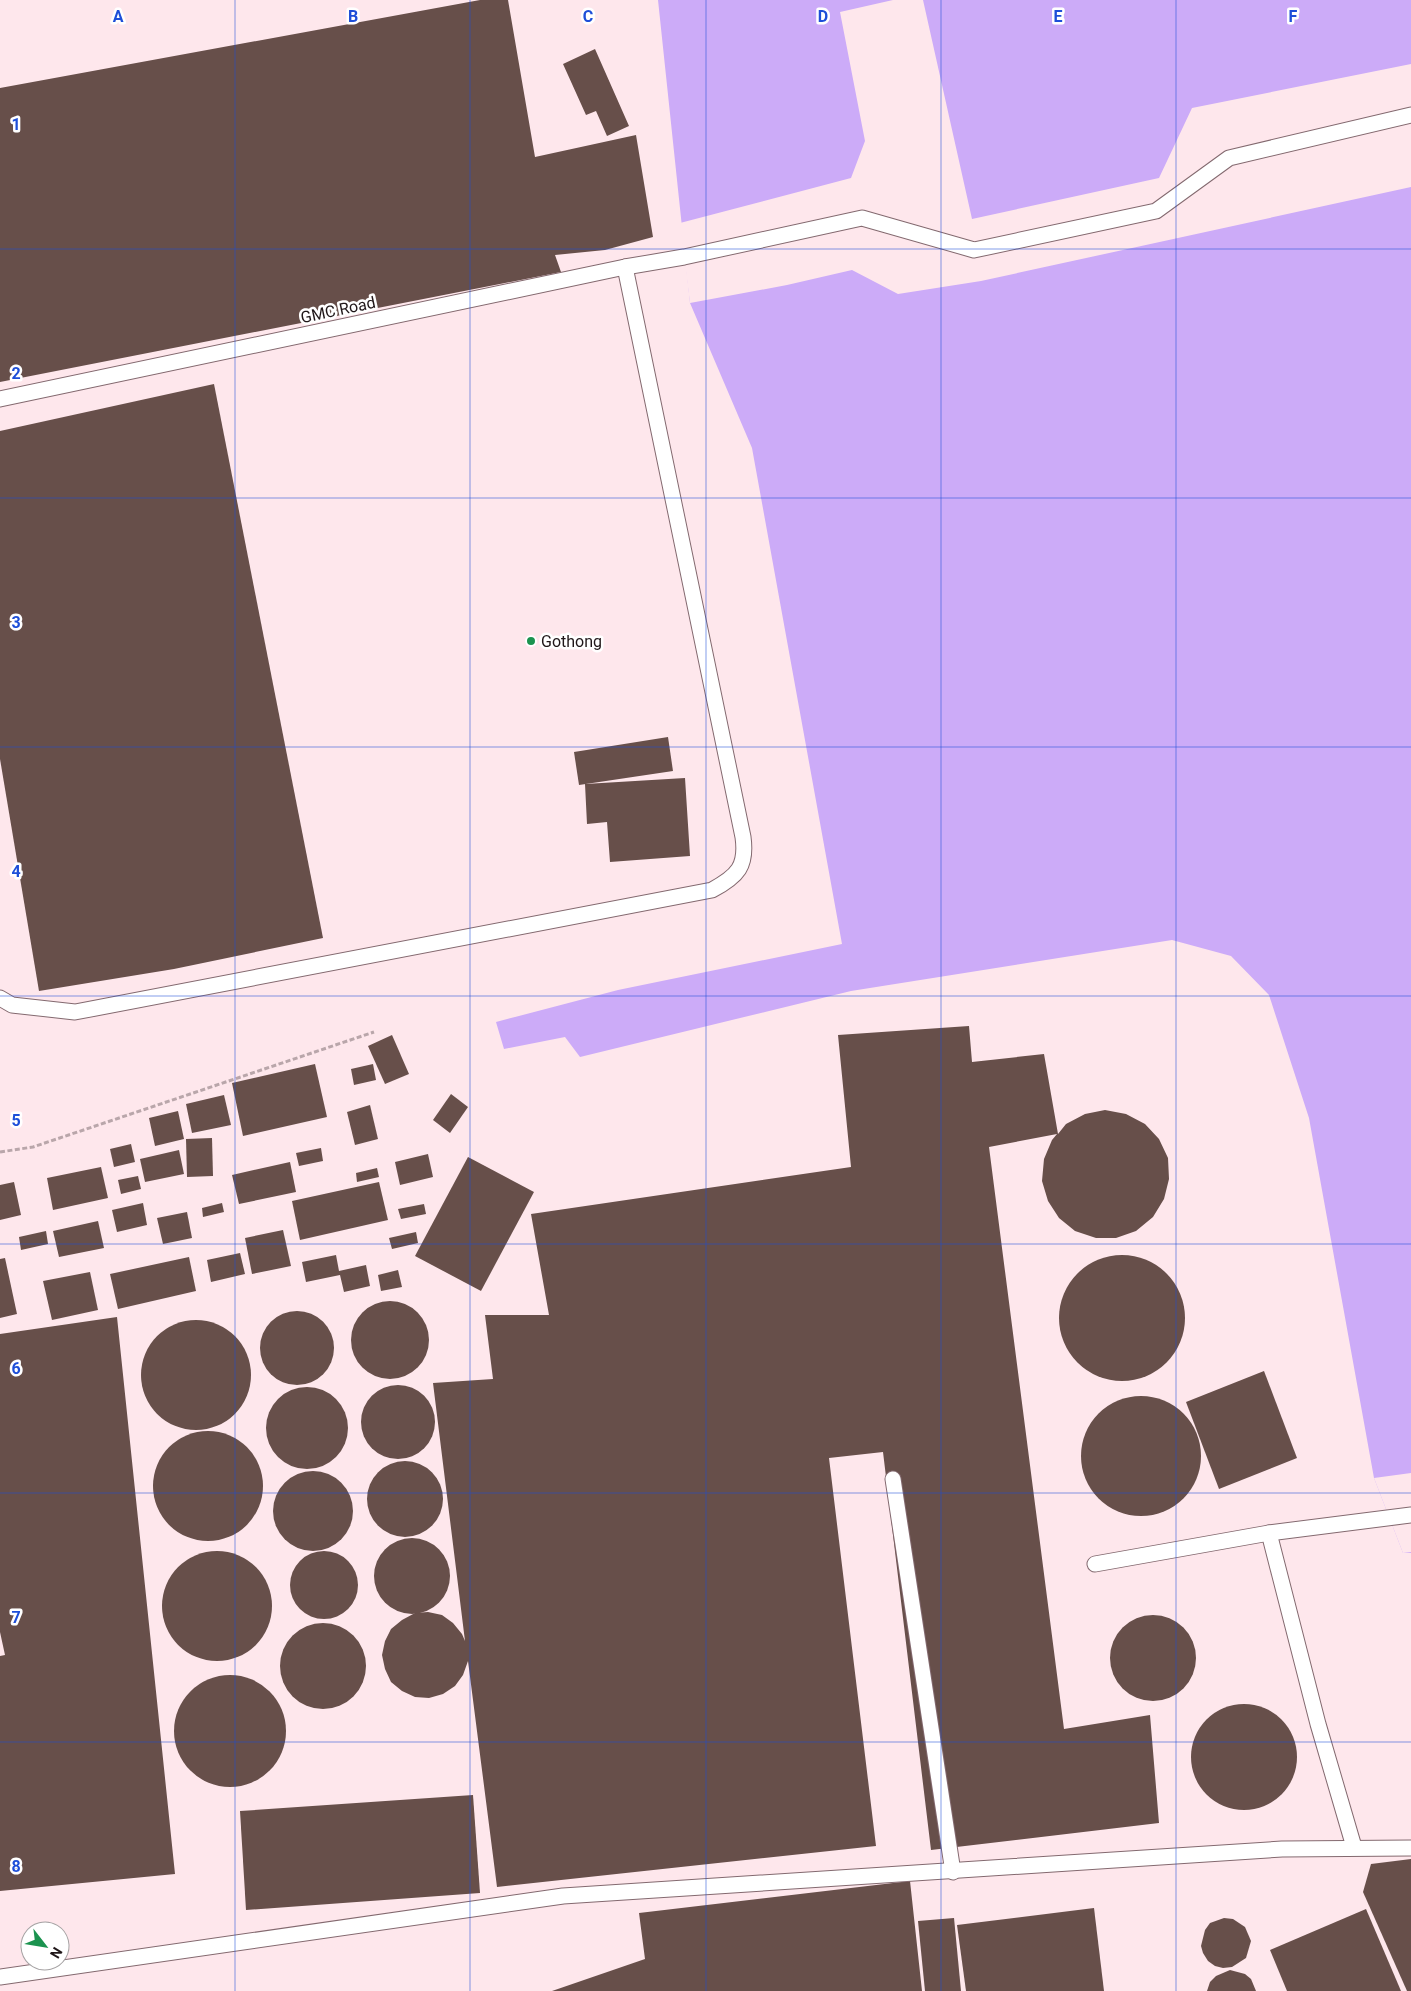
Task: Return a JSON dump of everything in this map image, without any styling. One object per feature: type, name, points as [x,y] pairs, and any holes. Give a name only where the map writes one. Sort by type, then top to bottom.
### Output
[{"type":"lane","name":"GMC Road","points":[[0,399],[625,267],[684,257],[862,218],[974,250],[1156,211],[1229,158],[1411,115]]},
{"type":"lane","points":[[0,998],[12,1005],[75,1012],[712,890],[730,881],[740,868],[745,854],[743,836],[625,267]]},
{"type":"lane","points":[[893,1480],[953,1872]]},
{"type":"lane","points":[[1096,1564],[1269,1533],[1411,1515]]},
{"type":"lane","points":[[1269,1533],[1318,1724],[1354,1847]]},
{"type":"lane","points":[[0,1977],[563,1896],[1282,1849],[1411,1848]]},
{"type":"path","points":[[0,1152],[33,1147],[374,1032]]},
{"type":"shaded area","points":[[658,0],[1411,0],[1411,1553],[1403,1553],[1374,1478],[1309,1118],[1269,995],[1231,956],[1172,940],[851,991],[580,1057],[565,1037],[504,1049],[496,1022],[618,990],[842,944],[752,448],[690,303]]},
{"type":"pier","points":[[893,0],[923,0],[972,219],[1159,178],[1192,108],[1411,64],[1411,187],[981,281],[898,294],[852,270],[787,285],[690,303],[680,223],[851,178],[865,141],[840,12]]},
{"type":"pier","points":[[1411,1473],[1411,1552],[1403,1553],[1374,1478]]},
{"type":"building","points":[[480,0],[508,0],[535,157],[636,135],[653,237],[605,250],[555,255],[561,272],[0,382],[0,88]]},
{"type":"building","points":[[595,49],[629,126],[607,136],[596,111],[586,115],[563,64]]},
{"type":"building","points":[[214,384],[323,938],[174,969],[39,991],[0,759],[0,431]]},
{"type":"building","points":[[668,737],[673,771],[579,785],[574,752]]},
{"type":"building","points":[[685,778],[690,856],[610,862],[607,822],[587,824],[585,784]]},
{"type":"building","points":[[969,1026],[972,1062],[1044,1054],[1058,1134],[1066,1124],[1085,1114],[1105,1110],[1126,1114],[1145,1124],[1159,1139],[1168,1158],[1169,1179],[1164,1199],[1153,1217],[1136,1231],[1116,1238],[1096,1238],[1075,1231],[1059,1218],[1048,1201],[1042,1181],[1044,1159],[1052,1140],[1057,1134],[989,1147],[1064,1729],[1150,1715],[1159,1823],[931,1850],[883,1452],[829,1458],[876,1846],[497,1887],[468,1661],[463,1675],[455,1686],[443,1694],[429,1698],[415,1697],[402,1691],[391,1682],[385,1669],[382,1655],[385,1641],[391,1629],[415,1613],[428,1612],[442,1615],[453,1623],[465,1641],[433,1383],[493,1379],[485,1315],[549,1315],[531,1214],[851,1167],[838,1035]]},
{"type":"building","points":[[392,1035],[409,1074],[385,1084],[368,1046]]},
{"type":"building","points":[[315,1064],[327,1117],[243,1136],[232,1083]]},
{"type":"building","points":[[373,1064],[376,1080],[354,1085],[351,1069]]},
{"type":"building","points":[[451,1094],[468,1107],[450,1133],[433,1120]]},
{"type":"building","points":[[224,1095],[231,1125],[192,1133],[186,1104]]},
{"type":"building","points":[[370,1105],[378,1139],[355,1145],[347,1112]]},
{"type":"building","points":[[178,1111],[184,1139],[155,1146],[149,1118]]},
{"type":"building","points":[[212,1138],[213,1176],[187,1177],[186,1139]]},
{"type":"building","points":[[131,1144],[135,1162],[114,1167],[110,1149]]},
{"type":"building","points":[[321,1148],[323,1161],[299,1166],[296,1153]]},
{"type":"building","points":[[179,1150],[184,1174],[145,1182],[140,1159]]},
{"type":"building","points":[[428,1154],[433,1177],[400,1185],[395,1162]]},
{"type":"building","points":[[468,1157],[534,1192],[481,1291],[415,1256]]},
{"type":"building","points":[[290,1162],[296,1192],[239,1204],[232,1175]]},
{"type":"building","points":[[101,1167],[108,1198],[53,1210],[47,1178]]},
{"type":"building","points":[[377,1168],[379,1177],[357,1182],[356,1173]]},
{"type":"building","points":[[138,1176],[141,1189],[121,1194],[118,1180]]},
{"type":"building","points":[[14,1182],[21,1215],[0,1220],[0,1185]]},
{"type":"building","points":[[379,1182],[388,1220],[300,1240],[292,1201]]},
{"type":"building","points":[[143,1203],[147,1225],[117,1232],[112,1210]]},
{"type":"building","points":[[222,1203],[224,1212],[203,1217],[202,1208]]},
{"type":"building","points":[[424,1204],[426,1214],[401,1219],[398,1209]]},
{"type":"building","points":[[187,1212],[192,1238],[163,1244],[157,1218]]},
{"type":"building","points":[[98,1221],[104,1248],[59,1257],[53,1231]]},
{"type":"building","points":[[283,1230],[291,1266],[252,1274],[245,1238]]},
{"type":"building","points":[[46,1231],[48,1244],[21,1250],[19,1237]]},
{"type":"building","points":[[416,1232],[418,1243],[392,1249],[389,1238]]},
{"type":"building","points":[[240,1253],[245,1274],[211,1282],[207,1260]]},
{"type":"building","points":[[336,1255],[339,1271],[366,1265],[370,1286],[344,1292],[340,1275],[306,1282],[302,1262]]},
{"type":"building","points":[[1122,1255],[1146,1259],[1167,1273],[1181,1294],[1185,1318],[1181,1342],[1167,1363],[1146,1377],[1122,1381],[1098,1377],[1077,1363],[1063,1342],[1059,1318],[1063,1294],[1077,1273],[1098,1259]]},
{"type":"building","points":[[189,1257],[196,1291],[118,1309],[110,1274]]},
{"type":"building","points":[[5,1258],[17,1314],[0,1318],[0,1259]]},
{"type":"building","points":[[398,1270],[402,1287],[381,1291],[378,1275]]},
{"type":"building","points":[[90,1272],[98,1310],[52,1320],[43,1281]]},
{"type":"building","points":[[390,1301],[405,1304],[418,1312],[426,1325],[429,1340],[426,1355],[418,1368],[405,1376],[390,1379],[375,1376],[362,1368],[354,1355],[351,1340],[354,1325],[362,1312],[375,1304]]},
{"type":"building","points":[[290,1311],[304,1311],[318,1317],[328,1327],[334,1341],[332,1362],[318,1379],[304,1385],[290,1385],[276,1379],[266,1369],[260,1355],[260,1341],[266,1327],[276,1317]]},
{"type":"building","points":[[117,1317],[175,1874],[0,1891],[0,1656],[5,1655],[0,1632],[0,1334]]},
{"type":"building","points":[[196,1320],[217,1325],[235,1336],[246,1354],[251,1375],[246,1396],[235,1414],[217,1425],[196,1430],[175,1425],[157,1414],[146,1396],[141,1375],[146,1354],[157,1336],[175,1325]]},
{"type":"building","points":[[1264,1371],[1297,1458],[1219,1489],[1186,1402]]},
{"type":"building","points":[[391,1385],[405,1385],[419,1391],[429,1401],[435,1415],[435,1429],[429,1443],[419,1453],[405,1459],[391,1459],[377,1453],[367,1443],[361,1429],[361,1415],[367,1401],[377,1391]]},
{"type":"building","points":[[307,1387],[323,1390],[336,1399],[345,1412],[348,1428],[345,1444],[336,1457],[323,1466],[307,1469],[291,1466],[278,1457],[269,1444],[266,1428],[269,1412],[278,1399],[291,1390]]},
{"type":"building","points":[[1141,1396],[1153,1397],[1164,1401],[1174,1406],[1183,1414],[1191,1423],[1196,1433],[1200,1444],[1200,1468],[1196,1479],[1191,1489],[1183,1498],[1174,1506],[1164,1511],[1153,1515],[1141,1516],[1129,1515],[1118,1511],[1108,1506],[1099,1498],[1091,1489],[1086,1479],[1082,1468],[1081,1456],[1082,1444],[1086,1433],[1091,1423],[1099,1414],[1108,1406],[1118,1401],[1129,1397]]},
{"type":"building","points":[[208,1431],[229,1435],[247,1447],[259,1465],[263,1486],[259,1507],[247,1525],[229,1537],[208,1541],[187,1537],[169,1525],[157,1507],[153,1486],[157,1465],[169,1447],[187,1435]]},
{"type":"building","points":[[405,1461],[419,1464],[432,1472],[440,1485],[443,1499],[440,1513],[432,1526],[419,1534],[405,1537],[391,1534],[378,1526],[370,1513],[367,1499],[370,1485],[378,1472],[391,1464]]},
{"type":"building","points":[[313,1471],[328,1474],[341,1483],[350,1496],[353,1511],[350,1526],[341,1539],[328,1548],[313,1551],[298,1548],[285,1539],[276,1526],[273,1511],[276,1496],[285,1483],[298,1474]]},
{"type":"building","points":[[412,1538],[426,1541],[439,1549],[447,1562],[450,1576],[447,1590],[439,1603],[426,1611],[412,1614],[398,1611],[385,1603],[377,1590],[374,1576],[377,1562],[385,1549],[398,1541]]},
{"type":"building","points":[[217,1551],[238,1555],[256,1567],[268,1585],[272,1606],[268,1627],[256,1645],[238,1657],[217,1661],[196,1657],[178,1645],[166,1627],[162,1606],[166,1585],[178,1567],[196,1555]]},
{"type":"building","points":[[324,1551],[337,1554],[348,1561],[355,1572],[358,1585],[355,1598],[348,1609],[337,1616],[324,1619],[311,1616],[300,1609],[293,1598],[290,1585],[293,1572],[300,1561],[311,1554]]},
{"type":"building","points":[[1153,1615],[1169,1618],[1177,1622],[1189,1634],[1193,1642],[1196,1658],[1193,1674],[1189,1682],[1177,1694],[1169,1698],[1153,1701],[1137,1698],[1129,1694],[1117,1682],[1113,1674],[1110,1658],[1113,1642],[1117,1634],[1129,1622],[1137,1618]]},
{"type":"building","points":[[323,1623],[340,1626],[354,1635],[363,1649],[366,1666],[363,1683],[354,1697],[340,1706],[323,1709],[306,1706],[292,1697],[283,1683],[280,1666],[283,1649],[292,1635],[306,1626]]},
{"type":"building","points":[[230,1675],[251,1680],[269,1692],[281,1710],[286,1731],[281,1752],[269,1770],[251,1782],[230,1787],[209,1782],[191,1770],[179,1752],[174,1731],[179,1710],[191,1692],[209,1680]]},
{"type":"building","points":[[1244,1704],[1264,1708],[1281,1720],[1293,1737],[1297,1757],[1293,1777],[1281,1794],[1264,1806],[1244,1810],[1224,1806],[1207,1794],[1195,1777],[1191,1757],[1195,1737],[1207,1720],[1224,1708]]},
{"type":"building","points":[[473,1795],[480,1893],[246,1910],[240,1811]]},
{"type":"building","points":[[1411,1859],[1411,1991],[1407,1991],[1363,1892],[1371,1864]]},
{"type":"building","points":[[910,1881],[922,1991],[552,1991],[645,1959],[639,1913]]},
{"type":"building","points":[[1094,1908],[1104,1991],[966,1991],[957,1925]]},
{"type":"building","points":[[1366,1909],[1401,1991],[1287,1991],[1270,1950]]},
{"type":"building","points":[[954,1918],[961,1991],[925,1991],[918,1921]]},
{"type":"building","points":[[1224,1918],[1233,1919],[1245,1927],[1251,1941],[1246,1958],[1232,1967],[1223,1968],[1215,1966],[1208,1961],[1201,1946],[1205,1930],[1210,1923]]},
{"type":"building","points":[[1230,1970],[1245,1974],[1251,1979],[1256,1991],[1207,1991],[1210,1982],[1216,1976]]},
{"type":"place","name":"Gothong","points":[[531,641]]}]
